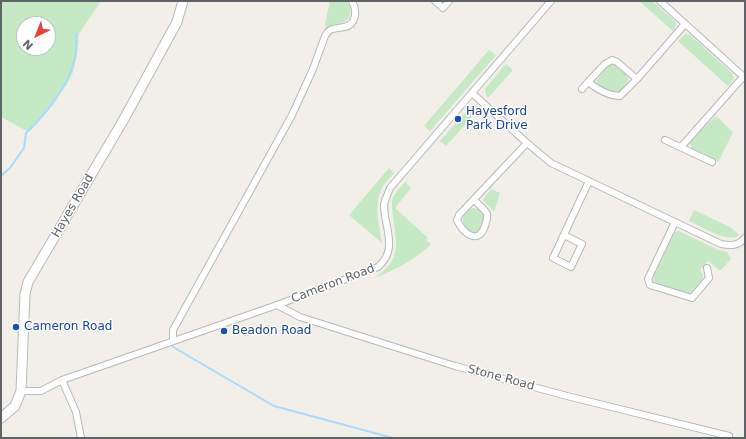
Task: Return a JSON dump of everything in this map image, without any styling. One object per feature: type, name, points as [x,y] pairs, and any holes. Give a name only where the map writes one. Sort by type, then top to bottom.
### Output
[{"type":"main road","name":"Hayes Road","points":[[1,418],[15,406],[22,390],[25,294],[28,282],[124,119],[177,22],[183,1]]},
{"type":"street","points":[[173,341],[173,330],[292,115],[327,31],[332,28],[346,27],[354,20],[356,8],[352,1]]},
{"type":"street","points":[[435,1],[443,8],[449,1]]},
{"type":"street","name":"Cameron Road","points":[[22,390],[41,391],[62,380],[277,305],[374,269],[386,258],[389,250],[390,242],[384,206],[386,196],[390,188],[551,1]]},
{"type":"street","points":[[660,1],[744,78],[681,147]]},
{"type":"street","points":[[588,82],[598,89],[615,96],[620,96],[637,79],[685,24]]},
{"type":"street","points":[[582,89],[605,64],[612,60],[617,62],[637,79]]},
{"type":"street","points":[[472,93],[527,144],[551,163],[721,244],[731,246],[741,243],[745,238]]},
{"type":"street","points":[[665,140],[712,162]]},
{"type":"street","points":[[474,200],[486,211],[487,215],[483,230],[480,235],[474,237],[468,234],[460,226],[457,220],[459,216],[474,200],[527,144]]},
{"type":"street","points":[[564,235],[582,244],[570,267],[553,258],[564,235],[590,181]]},
{"type":"street","points":[[676,222],[648,279],[650,285],[692,298],[709,278],[707,268]]},
{"type":"street","name":"Stone Road","points":[[277,305],[300,317],[455,366],[571,397],[729,436]]},
{"type":"street","points":[[62,380],[76,412],[81,438]]},
{"type":"green space","points":[[1,1],[101,1],[79,34],[77,55],[73,72],[66,86],[29,132],[1,117]]},
{"type":"green space","points":[[330,1],[346,1],[350,6],[350,15],[346,21],[327,28],[325,24]]},
{"type":"green space","points":[[639,1],[652,1],[675,21],[676,25],[673,31]]},
{"type":"green space","points":[[685,34],[690,35],[732,73],[734,79],[728,86],[678,41]]},
{"type":"green space","points":[[489,50],[496,55],[430,131],[424,126]]},
{"type":"green space","points":[[506,64],[513,70],[488,98],[485,89]]},
{"type":"green space","points":[[611,64],[620,69],[628,80],[627,85],[619,93],[606,90],[596,81]]},
{"type":"green space","points":[[471,106],[476,106],[479,109],[446,146],[440,141]]},
{"type":"green space","points":[[716,116],[733,132],[718,162],[693,150],[690,144],[691,140]]},
{"type":"green space","points":[[389,168],[394,173],[382,187],[378,199],[378,218],[382,243],[349,215]]},
{"type":"green space","points":[[405,182],[411,188],[395,208],[428,238],[426,240],[431,244],[419,255],[404,264],[374,278],[390,264],[394,258],[396,243],[392,202],[394,195]]},
{"type":"green space","points":[[491,189],[500,193],[494,212],[483,200]]},
{"type":"green space","points":[[473,208],[478,209],[484,216],[480,229],[475,233],[467,228],[463,222],[465,214]]},
{"type":"green space","points":[[694,210],[730,227],[739,235],[734,237],[722,236],[689,221]]},
{"type":"green space","points":[[679,231],[718,250],[727,252],[731,259],[722,269],[719,270],[708,261],[700,270],[703,278],[700,285],[695,290],[686,294],[656,283],[653,280],[675,232]]},
{"type":"waterway","points":[[1,176],[10,168],[24,148],[26,133],[49,108],[68,79],[76,55],[76,33]]},
{"type":"waterway","points":[[173,347],[274,406],[393,438]]},
{"type":"place","name":"Hayesford Park Drive","points":[[458,119]]},
{"type":"place","name":"Cameron Road","points":[[16,327]]},
{"type":"place","name":"Beadon Road","points":[[224,331]]}]
